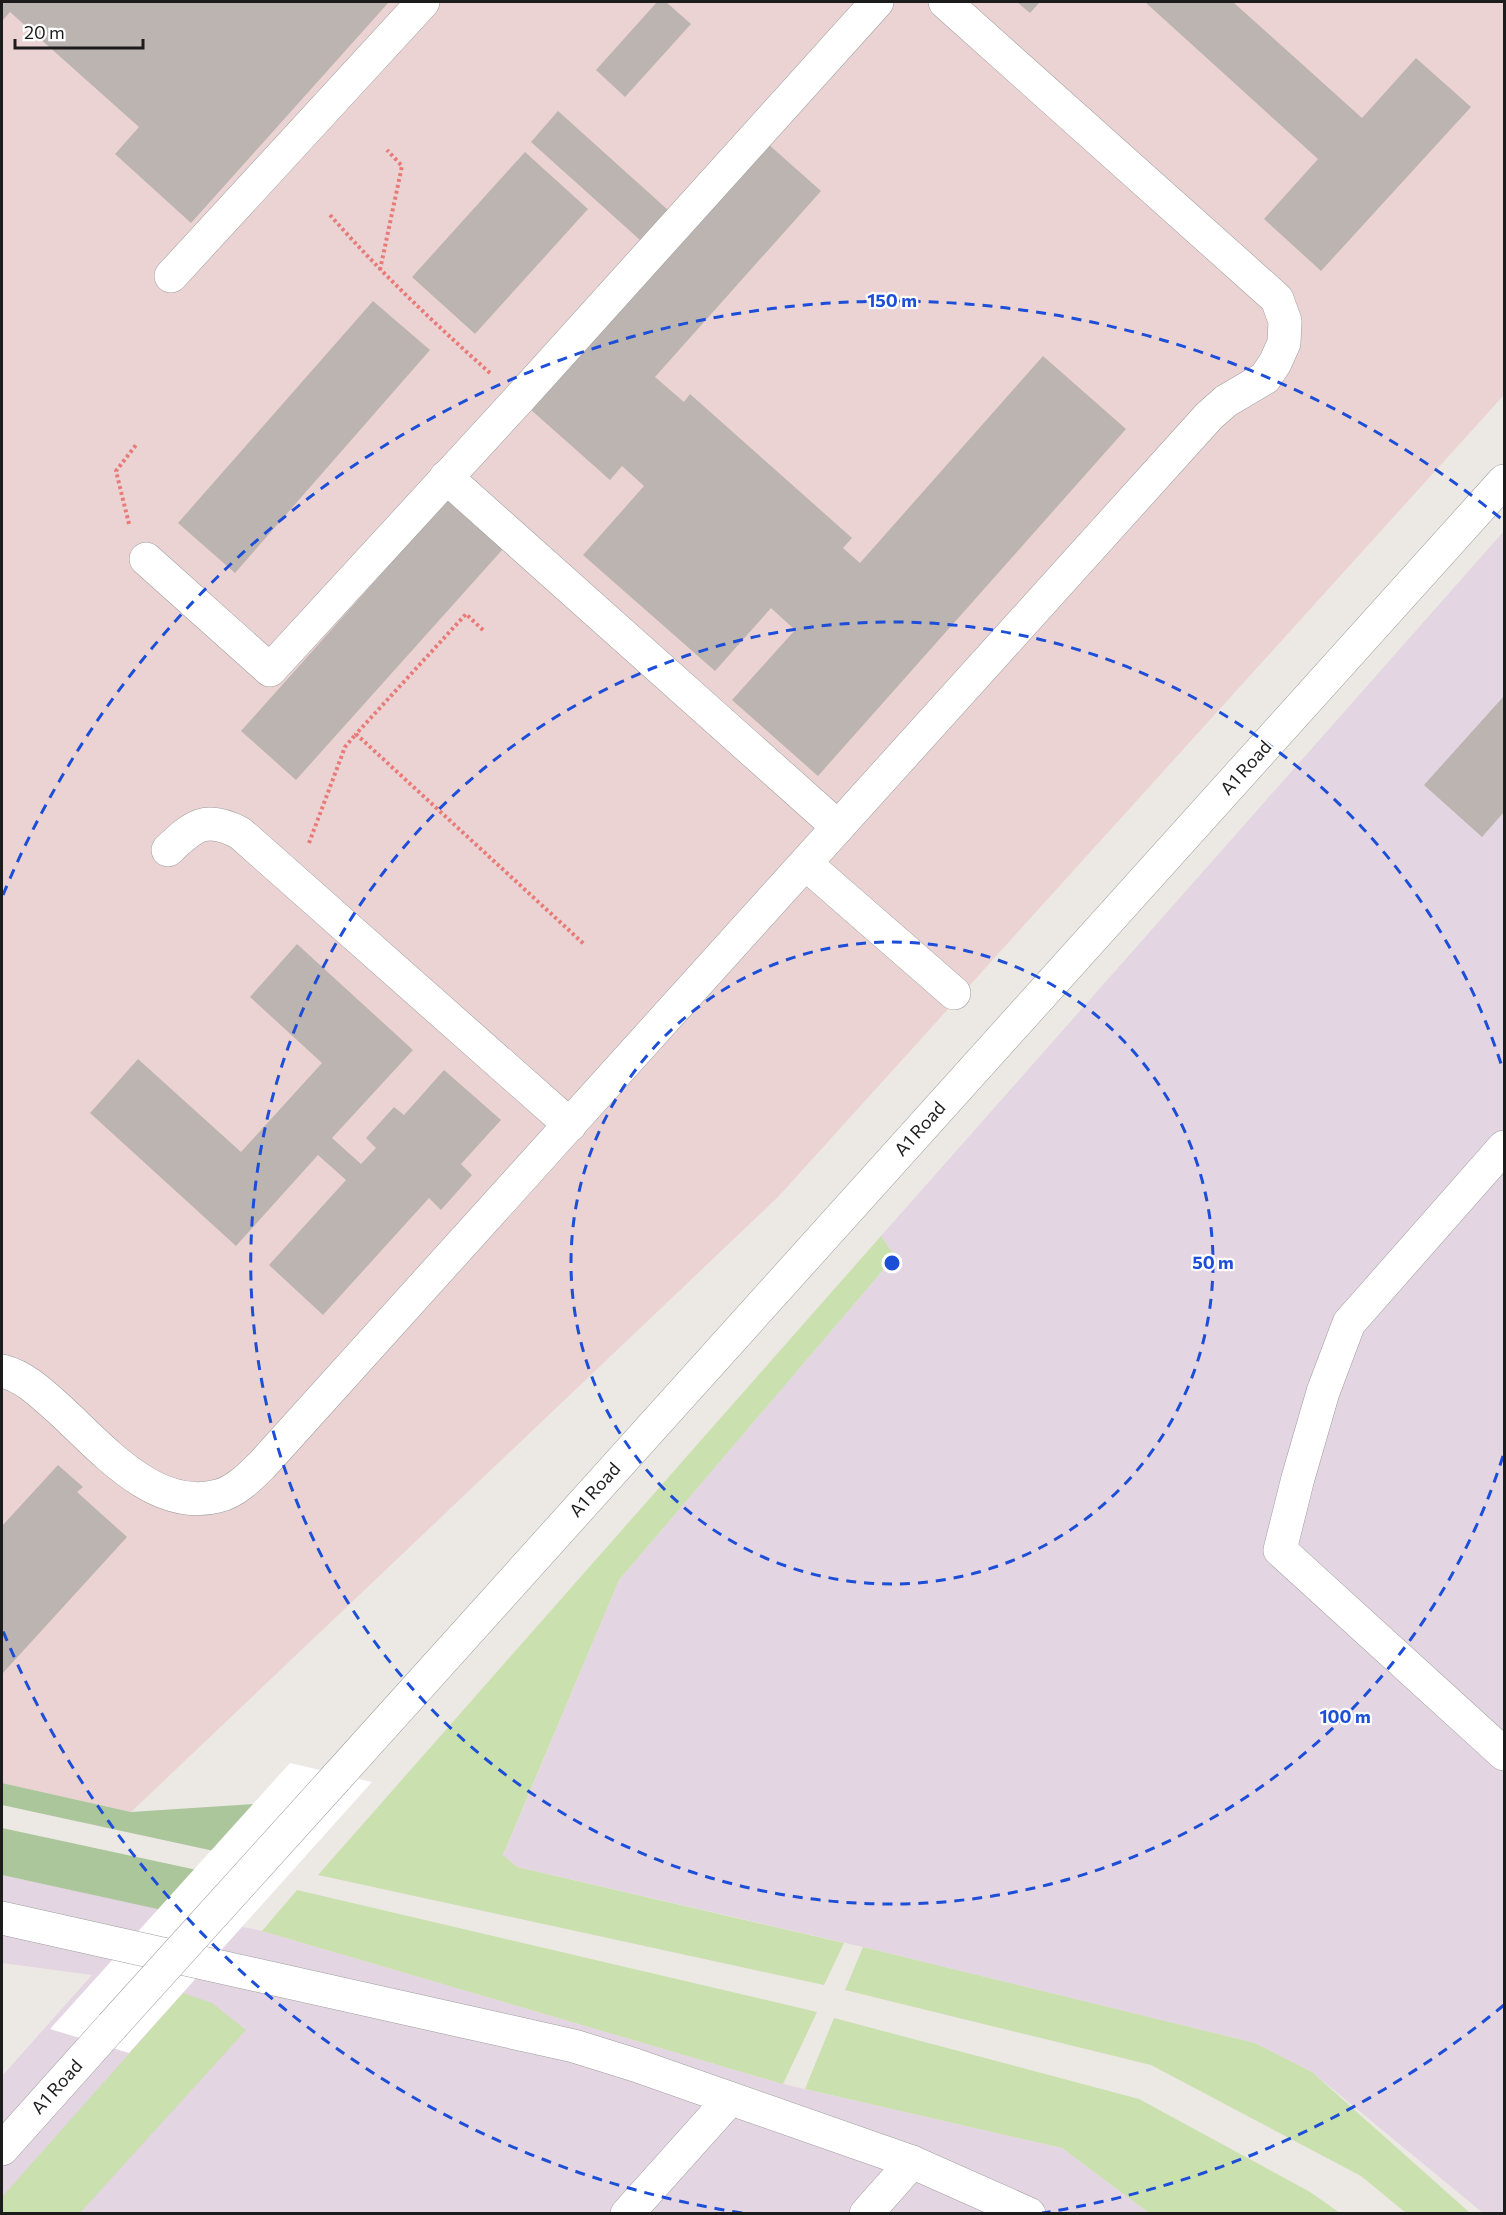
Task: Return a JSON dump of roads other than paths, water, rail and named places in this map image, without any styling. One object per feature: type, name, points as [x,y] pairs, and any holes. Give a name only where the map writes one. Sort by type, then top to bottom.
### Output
[{"type":"lane","points":[[171,276],[423,2]]},
{"type":"lane","points":[[146,559],[270,670],[519,399],[877,2]]},
{"type":"lane","points":[[2,1371],[17,1375],[37,1389],[125,1469],[146,1484],[171,1496],[196,1500],[220,1496],[243,1483],[262,1465],[570,1125],[1209,416],[1226,401],[1265,378],[1284,343],[1285,321],[1277,299],[945,2]]},
{"type":"lane","points":[[446,477],[838,827]]},
{"type":"lane","name":"A1 Road","points":[[2,2149],[1504,481]]},
{"type":"lane","points":[[168,850],[184,835],[200,825],[224,824],[240,833],[570,1125]]},
{"type":"lane","points":[[806,864],[954,993]]},
{"type":"lane","points":[[1504,1148],[1349,1323],[1323,1392],[1280,1550],[1504,1754]]},
{"type":"lane","points":[[2,1918],[574,2046],[912,2162],[1029,2214]]},
{"type":"lane","points":[[627,2214],[730,2098]]},
{"type":"lane","points":[[866,2214],[912,2162]]}]
